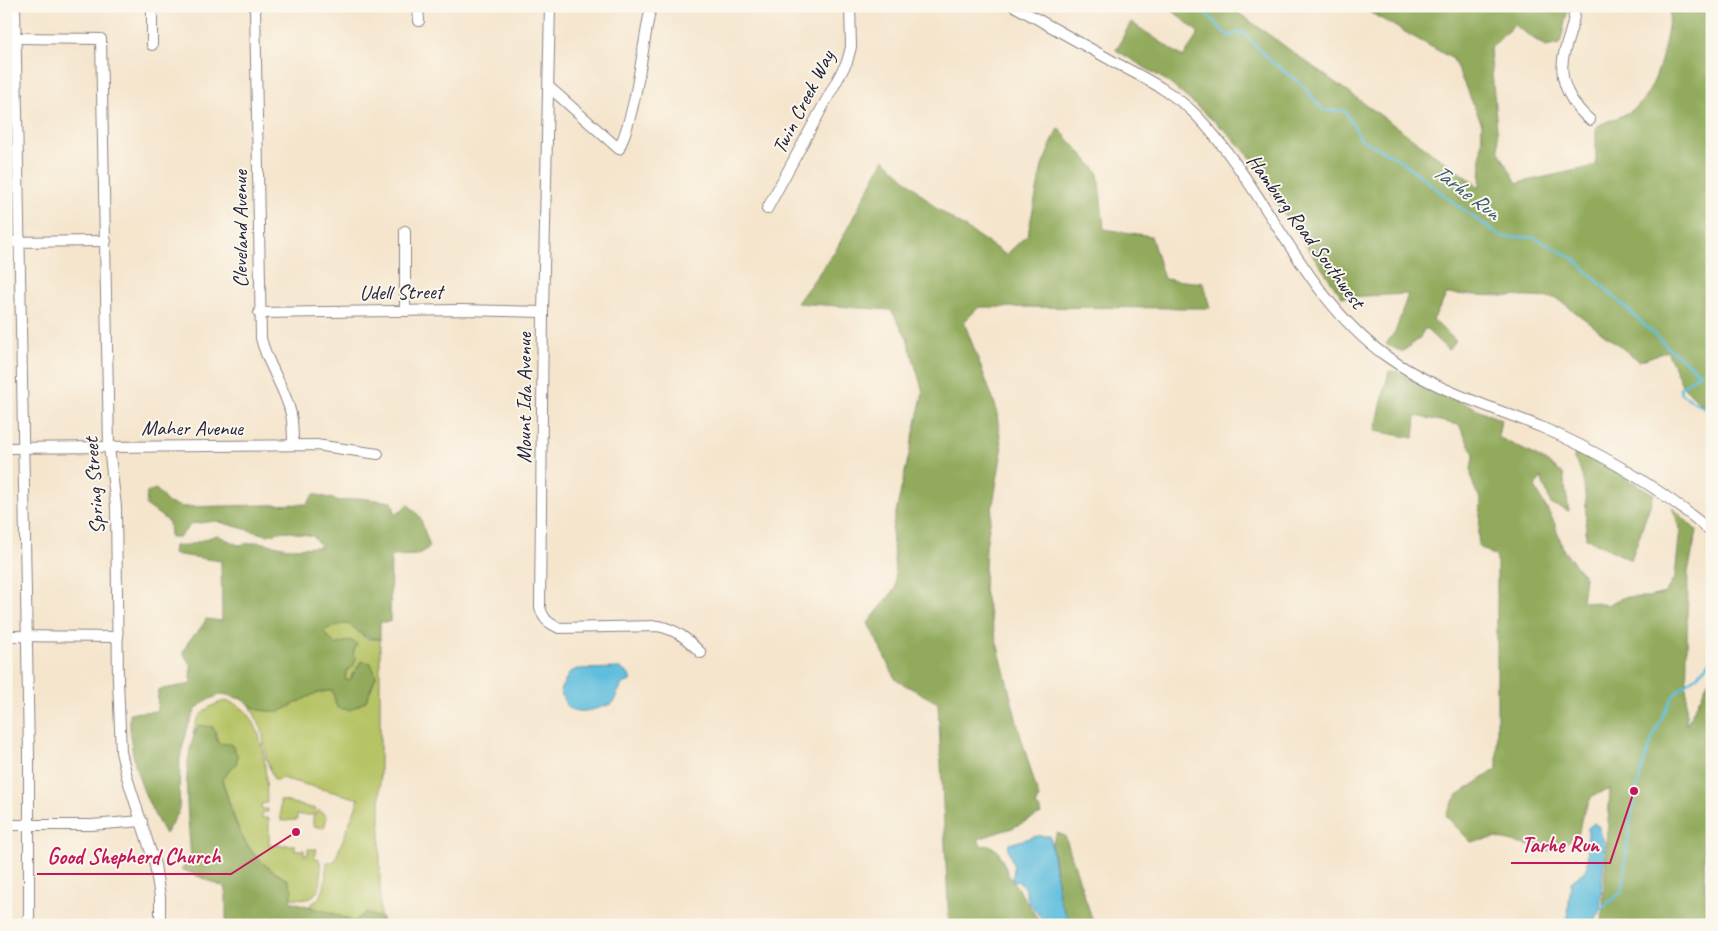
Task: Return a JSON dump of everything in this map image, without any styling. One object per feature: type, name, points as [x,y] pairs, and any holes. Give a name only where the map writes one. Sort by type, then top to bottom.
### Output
[{"type":"street","points":[[15,6],[24,448],[29,925]]},
{"type":"street","points":[[152,6],[152,45]]},
{"type":"street","name":"Cleveland Avenue","points":[[255,6],[259,313],[263,349],[292,415],[293,445]]},
{"type":"street","points":[[418,6],[419,21]]},
{"type":"street","name":"Mount Ida Avenue","points":[[550,6],[543,312],[540,607],[542,617],[549,624],[559,628],[658,626],[672,629],[684,635],[701,653]]},
{"type":"street","points":[[549,87],[619,149],[625,136],[651,6]]},
{"type":"street","name":"Twin Creek Way","points":[[767,209],[847,62],[851,46],[850,6]]},
{"type":"street","name":"Hamburg Road Southwest","points":[[1014,6],[1151,82],[1190,110],[1224,150],[1320,288],[1355,328],[1387,357],[1434,383],[1552,432],[1614,463],[1671,499],[1712,532]]},
{"type":"street","points":[[1575,6],[1573,28],[1563,58],[1563,78],[1575,106],[1590,120]]},
{"type":"street","name":"Spring Street","points":[[15,38],[101,39],[109,447],[116,507],[121,752],[158,880],[160,925]]},
{"type":"street","points":[[405,231],[405,311]]},
{"type":"street","points":[[6,242],[106,241]]},
{"type":"street","name":"Udell Street","points":[[259,313],[543,312]]},
{"type":"street","name":"Maher Avenue","points":[[6,448],[316,445],[378,454]]},
{"type":"street","points":[[6,636],[118,637]]},
{"type":"street","points":[[6,825],[97,825],[142,821]]},
{"type":"green space","points":[[1167,6],[1229,6],[1480,187],[1482,124],[1453,59],[1371,13],[1364,6],[1565,6],[1567,13],[1560,44],[1546,47],[1514,25],[1490,49],[1499,152],[1517,183],[1596,166],[1596,127],[1631,111],[1641,103],[1648,92],[1660,64],[1671,6],[1712,6],[1712,415],[1682,385],[1667,351],[1639,361],[1557,298],[1447,294],[1433,320],[1456,341],[1448,350],[1425,328],[1419,339],[1402,352],[1386,344],[1396,330],[1408,294],[1342,297],[1276,203],[1262,170],[1228,133],[1167,81],[1116,50],[1131,22],[1183,57],[1199,33]]},
{"type":"green space","points":[[1058,128],[1098,172],[1104,229],[1151,236],[1164,279],[1203,283],[1210,308],[979,307],[964,322],[996,407],[1002,451],[986,546],[984,591],[1019,730],[1039,798],[1036,803],[1037,807],[1041,809],[1041,814],[1012,828],[978,839],[982,846],[990,845],[999,852],[1008,874],[1042,925],[949,925],[938,703],[896,680],[868,623],[896,588],[892,530],[923,392],[907,338],[891,310],[797,303],[836,250],[884,159],[936,208],[1006,255],[1028,234],[1042,166]]},
{"type":"green space","points":[[1389,371],[1398,372],[1501,420],[1498,437],[1544,460],[1563,474],[1569,511],[1551,504],[1541,477],[1535,487],[1554,522],[1564,551],[1585,577],[1582,601],[1607,605],[1624,597],[1648,597],[1665,593],[1675,577],[1680,529],[1672,507],[1697,531],[1688,572],[1686,725],[1712,674],[1712,815],[1703,818],[1706,907],[1712,907],[1712,925],[1599,925],[1602,923],[1610,789],[1592,796],[1582,816],[1578,836],[1551,851],[1496,838],[1471,842],[1446,816],[1456,796],[1497,769],[1497,557],[1478,546],[1481,499],[1472,477],[1471,466],[1474,454],[1459,425],[1416,416],[1414,438],[1375,431]]},
{"type":"green space","points":[[1575,450],[1654,494],[1631,560],[1586,538],[1584,486],[1579,467],[1574,459]]},
{"type":"green space","points":[[156,489],[168,503],[183,507],[307,504],[314,494],[341,501],[360,498],[392,502],[396,515],[408,504],[420,517],[430,547],[417,555],[391,556],[390,622],[380,622],[380,639],[369,638],[350,625],[344,624],[323,631],[336,645],[350,640],[357,644],[353,654],[356,659],[353,667],[347,670],[345,679],[350,680],[361,661],[371,663],[376,676],[366,701],[350,710],[337,708],[332,690],[314,694],[279,712],[258,710],[241,699],[223,694],[205,701],[196,709],[188,726],[180,758],[179,812],[165,834],[138,776],[132,746],[130,713],[157,711],[158,690],[191,684],[191,665],[183,654],[185,647],[206,619],[222,621],[221,561],[173,554],[174,546],[188,545],[217,535],[238,545],[259,542],[288,548],[321,547],[313,536],[284,531],[267,535],[216,521],[191,524],[180,537],[170,537],[169,522],[146,505],[147,492]]},
{"type":"green space","points":[[339,623],[348,623],[367,639],[380,639],[380,925],[354,922],[335,914],[308,907],[322,893],[327,862],[334,862],[359,799],[281,778],[274,780],[266,758],[262,730],[250,705],[266,711],[274,710],[312,694],[332,690],[350,709],[366,701],[376,676],[353,672],[350,681],[344,679],[353,654],[350,640],[336,645],[322,631]]},
{"type":"green space","points":[[225,701],[239,706],[249,715],[256,727],[261,742],[266,775],[267,803],[261,804],[262,809],[268,809],[268,812],[262,813],[262,818],[269,818],[269,845],[295,845],[295,850],[304,850],[304,855],[308,855],[308,849],[317,849],[314,857],[319,859],[320,862],[320,883],[317,892],[308,899],[290,898],[292,890],[288,880],[260,860],[243,838],[222,779],[236,764],[218,743],[216,732],[199,725],[193,735],[199,717],[207,709]]},
{"type":"green space","points":[[199,725],[213,727],[218,743],[231,744],[238,756],[236,764],[222,779],[237,825],[250,849],[260,860],[288,880],[292,890],[290,901],[335,914],[354,922],[365,913],[382,918],[382,925],[226,925],[226,888],[181,869],[191,860],[187,809],[187,773],[193,739]]},
{"type":"green space","points":[[280,800],[316,809],[313,815],[297,815],[297,820],[281,821]]},
{"type":"green space","points":[[319,810],[327,817],[324,828],[313,826],[313,817]]},
{"type":"green space","points":[[1057,833],[1065,836],[1094,925],[1072,925],[1060,902],[1052,844]]},
{"type":"water","points":[[620,668],[629,675],[631,681],[622,684],[613,703],[585,711],[574,710],[566,705],[560,690],[570,672],[577,669]]},
{"type":"water","points":[[1594,823],[1599,827],[1605,845],[1600,912],[1591,925],[1567,925],[1571,882],[1587,869],[1588,828]]},
{"type":"water","points":[[1037,836],[1050,836],[1060,902],[1072,925],[1047,925],[1029,903],[1024,887],[1017,881],[1012,882],[1014,867],[1008,849],[1009,844]]},
{"type":"waterway","name":"Tarhe Run","points":[[1199,6],[1228,36],[1243,32],[1272,62],[1302,85],[1323,110],[1345,111],[1361,139],[1402,161],[1455,204],[1502,237],[1533,237],[1573,258],[1670,349],[1700,373],[1680,388],[1681,394],[1712,412]]},
{"type":"waterway","name":"Tarhe Run","points":[[1600,910],[1623,891],[1631,816],[1636,791],[1660,721],[1676,692],[1699,674],[1709,664],[1712,657]]},
{"type":"place","name":"Tarhe Run","points":[[1634,791]]},
{"type":"place","name":"Good Shepherd Church","points":[[296,832]]}]
